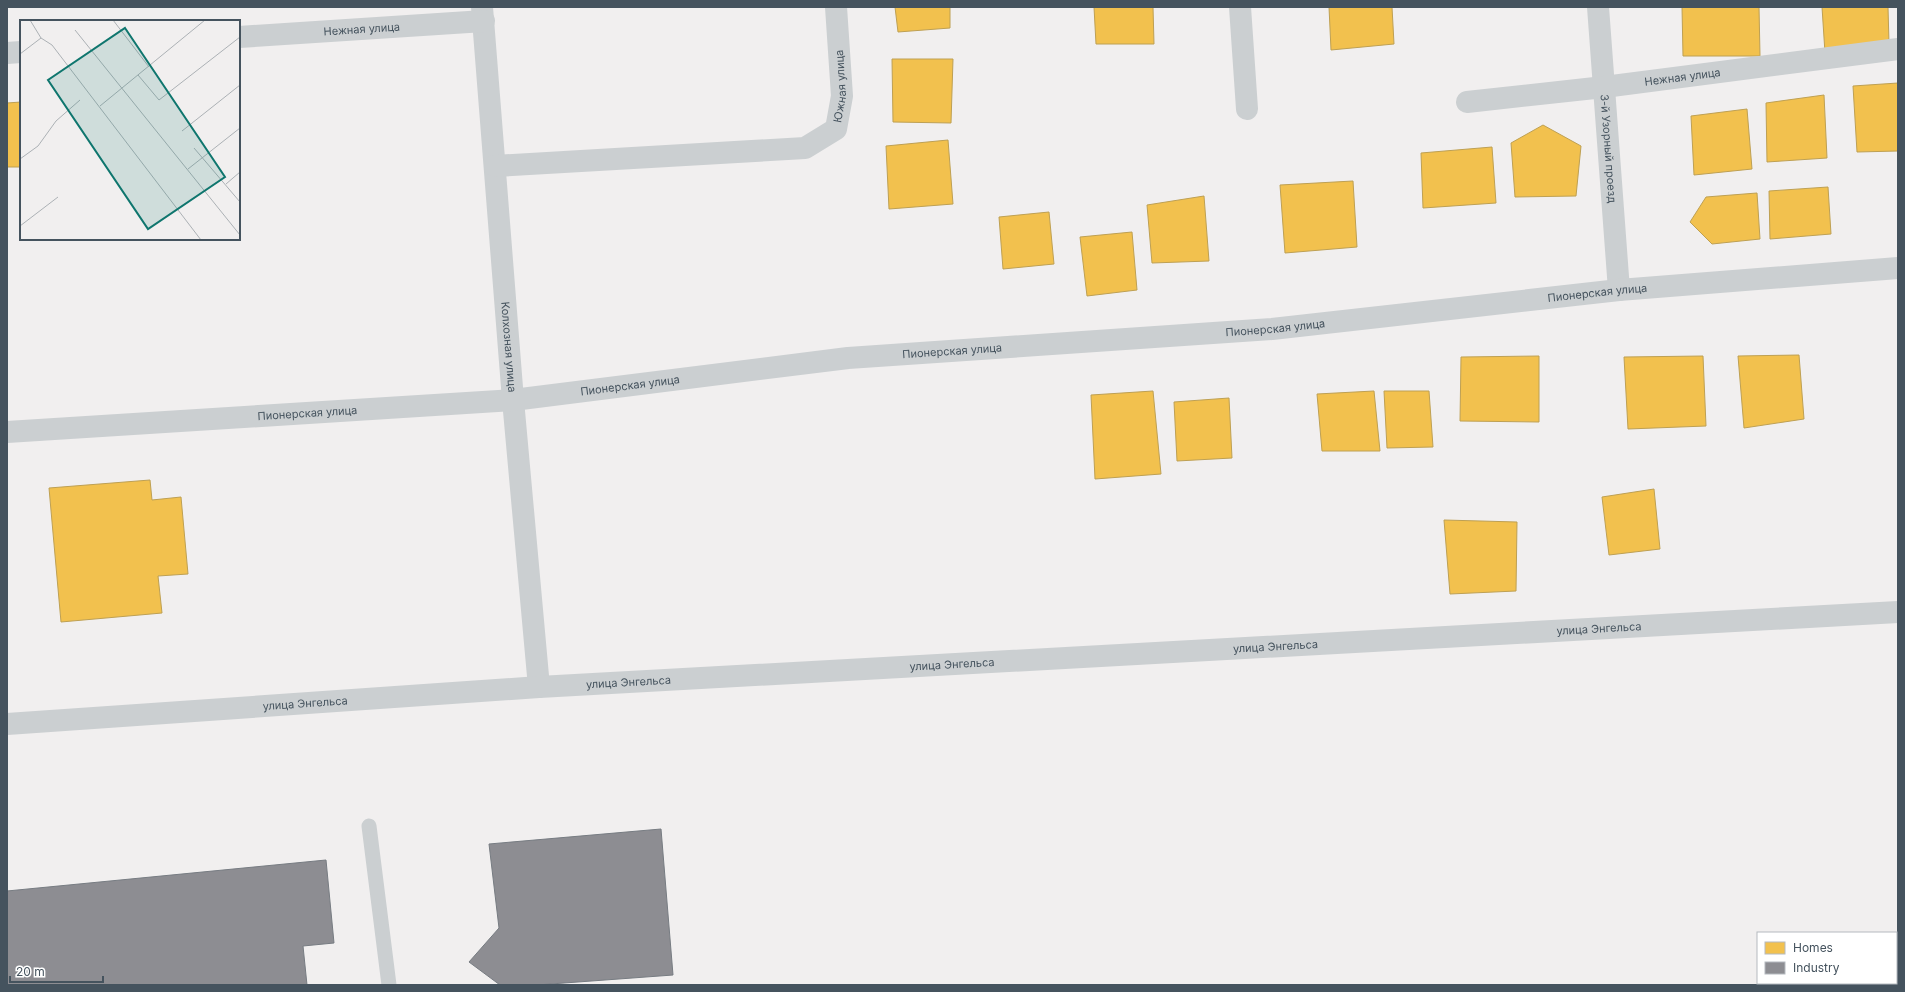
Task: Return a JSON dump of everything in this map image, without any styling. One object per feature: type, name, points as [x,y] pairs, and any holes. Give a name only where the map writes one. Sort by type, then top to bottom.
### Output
[{"type":"street","name":"Южная улица","points":[[495,166],[806,148],[836,129],[842,96],[836,7]]},
{"type":"street","points":[[1240,7],[1247,109]]},
{"type":"street","name":"3-й Узорный проезд","points":[[1598,7],[1619,290]]},
{"type":"street","name":"Нежная улица","points":[[240,37],[483,14]]},
{"type":"street","name":"Колхозная улица","points":[[483,14],[513,400],[539,687]]},
{"type":"street","name":"Нежная улица","points":[[1467,102],[1604,87],[1898,49]]},
{"type":"street","points":[[7,52],[20,52]]},
{"type":"street","name":"Пионерская улица","points":[[7,432],[513,400],[848,358],[1272,329],[1619,290],[1898,268]]},
{"type":"street","name":"улица Энгельса","points":[[7,724],[539,687],[1898,612]]},
{"type":"lane","points":[[369,826],[389,985]]},
{"type":"building: Homes","points":[[895,7],[950,7],[950,28],[898,32]]},
{"type":"building: Homes","points":[[1094,7],[1153,7],[1154,44],[1096,44]]},
{"type":"building: Homes","points":[[1329,7],[1392,7],[1394,44],[1331,50]]},
{"type":"building: Homes","points":[[1682,7],[1759,7],[1760,56],[1683,56]]},
{"type":"building: Homes","points":[[1822,7],[1888,7],[1889,44],[1825,53]]},
{"type":"building: Homes","points":[[892,59],[953,59],[951,123],[893,122]]},
{"type":"building: Homes","points":[[1898,83],[1898,151],[1857,152],[1853,86]]},
{"type":"building: Homes","points":[[1824,95],[1827,158],[1767,162],[1766,103]]},
{"type":"building: Homes","points":[[20,102],[20,167],[7,167],[7,103]]},
{"type":"building: Homes","points":[[1747,109],[1752,169],[1694,175],[1691,116]]},
{"type":"building: Homes","points":[[1543,125],[1581,146],[1576,196],[1515,197],[1511,143]]},
{"type":"building: Homes","points":[[948,140],[953,204],[889,209],[886,146]]},
{"type":"building: Homes","points":[[1492,147],[1496,203],[1423,208],[1421,153]]},
{"type":"building: Homes","points":[[1353,181],[1357,247],[1285,253],[1280,185]]},
{"type":"building: Homes","points":[[1828,187],[1831,234],[1770,239],[1769,191]]},
{"type":"building: Homes","points":[[1757,193],[1760,239],[1712,244],[1690,222],[1706,197]]},
{"type":"building: Homes","points":[[1204,196],[1209,261],[1152,263],[1147,205]]},
{"type":"building: Homes","points":[[1049,212],[1054,264],[1003,269],[999,217]]},
{"type":"building: Homes","points":[[1132,232],[1137,290],[1087,296],[1080,237]]},
{"type":"building: Homes","points":[[1799,355],[1804,419],[1744,428],[1738,356]]},
{"type":"building: Homes","points":[[1539,356],[1539,422],[1460,421],[1461,357]]},
{"type":"building: Homes","points":[[1703,356],[1706,426],[1628,429],[1624,357]]},
{"type":"building: Homes","points":[[1153,391],[1161,474],[1095,479],[1091,395]]},
{"type":"building: Homes","points":[[1374,391],[1380,451],[1322,451],[1317,394]]},
{"type":"building: Homes","points":[[1384,391],[1429,391],[1433,447],[1387,448]]},
{"type":"building: Homes","points":[[1229,398],[1232,458],[1177,461],[1174,402]]},
{"type":"building: Homes","points":[[150,480],[152,500],[181,497],[188,574],[158,576],[162,613],[61,622],[49,488]]},
{"type":"building: Homes","points":[[1654,489],[1660,549],[1609,555],[1602,497]]},
{"type":"building: Homes","points":[[1444,520],[1517,522],[1516,591],[1450,594]]},
{"type":"building: Industry","points":[[661,829],[673,975],[537,985],[500,985],[469,962],[499,928],[489,844]]},
{"type":"building: Industry","points":[[326,860],[334,943],[303,946],[307,985],[7,985],[7,891]]}]
